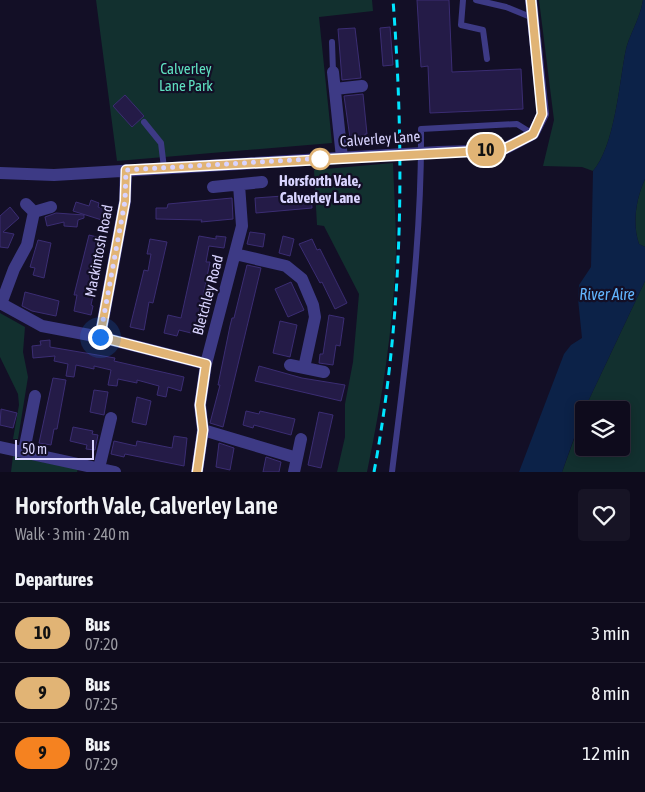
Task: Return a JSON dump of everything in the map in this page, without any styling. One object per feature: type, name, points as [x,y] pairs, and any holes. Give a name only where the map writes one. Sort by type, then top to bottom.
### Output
[{"type":"street","points":[[531,0],[542,114],[533,134]]},
{"type":"street","points":[[333,72],[342,158]]},
{"type":"street","points":[[335,89],[362,86]]},
{"type":"street","name":"Calverley Lane","points":[[0,173],[54,175],[439,152],[502,150],[533,134]]},
{"type":"street","name":"Mackintosh Road","points":[[100,337],[125,201],[126,170]]},
{"type":"street","points":[[213,187],[262,182]]},
{"type":"street","name":"Bletchley Road","points":[[197,472],[203,430],[200,405],[206,364],[242,226],[239,185]]},
{"type":"street","points":[[51,207],[30,208],[27,245],[14,269],[0,303],[42,326],[100,337],[206,364]]},
{"type":"street","points":[[235,254],[286,266],[302,280],[313,305],[314,317],[304,368]]},
{"type":"street","points":[[290,365],[324,372]]},
{"type":"street","points":[[24,451],[35,396]]},
{"type":"street","points":[[99,468],[111,418]]},
{"type":"street","points":[[203,430],[297,458]]},
{"type":"street","points":[[294,472],[302,439]]},
{"type":"street","points":[[0,449],[24,451],[82,468],[99,468],[115,472]]},
{"type":"lane","points":[[464,0],[461,25],[483,30],[488,59]]},
{"type":"lane","points":[[476,0],[506,7],[533,18]]},
{"type":"lane","points":[[332,42],[333,72]]},
{"type":"lane","points":[[144,122],[161,143],[164,168]]},
{"type":"lane","points":[[392,472],[414,288],[421,170],[421,129],[517,124],[533,134]]},
{"type":"green space","name":"Calverley Lane Park","points":[[96,0],[372,0],[373,11],[319,17],[332,143],[117,161]]},
{"type":"green space","points":[[539,0],[643,0],[625,54],[611,132],[600,160],[593,171],[582,167],[543,166],[554,120]]},
{"type":"green space","points":[[393,163],[396,239],[395,278],[390,334],[378,417],[367,472],[337,472],[345,437],[345,404],[353,362],[359,294],[324,226],[317,225],[314,170]]},
{"type":"green space","points":[[645,179],[645,247],[639,244],[635,220],[639,194]]},
{"type":"green space","points":[[645,281],[645,472],[562,472],[575,437],[575,456],[630,456],[630,401],[588,401]]},
{"type":"green space","points":[[0,313],[25,327],[23,352],[28,377],[18,439],[13,439],[19,405],[18,394],[0,357]]},
{"type":"green space","points":[[13,456],[78,469],[77,472],[11,472]]},
{"type":"water","name":"River Aire","points":[[643,0],[645,0],[645,179],[639,194],[635,220],[639,244],[645,247],[645,281],[588,401],[575,401],[575,435],[562,472],[519,472],[564,354],[571,345],[582,338],[578,299],[579,285],[591,267],[593,171],[606,147],[611,132],[625,54]]},
{"type":"building","points":[[417,0],[449,0],[452,72],[521,69],[523,109],[430,113],[428,66],[421,67]]},
{"type":"building","points":[[390,27],[393,65],[383,66],[380,28]]},
{"type":"building","points":[[355,28],[361,78],[342,80],[338,29]]},
{"type":"building","points":[[363,94],[367,134],[365,134],[366,144],[351,145],[344,96]]},
{"type":"building","points":[[125,95],[144,116],[132,127],[113,106]]},
{"type":"building","points":[[311,194],[312,208],[256,213],[255,198]]},
{"type":"building","points":[[232,198],[233,219],[201,222],[202,220],[156,219],[156,208],[167,208],[168,204]]},
{"type":"building","points":[[91,200],[99,203],[98,207],[108,210],[105,221],[73,211],[76,202],[89,206]]},
{"type":"building","points":[[10,207],[19,218],[3,232],[14,234],[8,248],[0,247],[0,216]]},
{"type":"building","points":[[56,213],[84,215],[84,218],[78,220],[77,227],[64,226],[64,222],[47,226],[45,217]]},
{"type":"building","points":[[250,232],[265,234],[263,247],[247,244]]},
{"type":"building","points":[[89,235],[101,238],[99,249],[103,250],[91,305],[93,306],[91,315],[74,311],[77,295],[74,295]]},
{"type":"building","points":[[199,236],[216,239],[216,236],[226,237],[224,248],[209,246],[206,262],[210,262],[199,316],[206,317],[203,336],[179,330],[177,336],[164,333],[168,315],[181,318]]},
{"type":"building","points":[[283,236],[294,239],[290,256],[279,253]]},
{"type":"building","points":[[150,239],[167,242],[153,303],[149,302],[144,330],[130,327],[144,270],[148,271],[151,254],[147,254]]},
{"type":"building","points":[[312,239],[317,250],[320,249],[347,303],[335,309],[322,282],[320,283],[299,244]]},
{"type":"building","points":[[38,240],[51,243],[44,278],[33,275],[35,268],[30,267]]},
{"type":"building","points":[[247,265],[261,268],[223,427],[210,423],[220,385],[218,385],[230,326],[232,318],[234,318]]},
{"type":"building","points":[[291,282],[304,310],[288,317],[275,289]]},
{"type":"building","points":[[25,292],[59,301],[56,316],[32,311],[22,306]]},
{"type":"building","points":[[329,315],[344,318],[340,346],[336,345],[333,365],[319,363],[320,354],[323,354]]},
{"type":"building","points":[[280,321],[297,325],[290,357],[273,353]]},
{"type":"building","points":[[50,340],[50,347],[115,358],[114,361],[184,377],[181,391],[168,387],[166,397],[157,395],[159,386],[137,380],[137,383],[118,379],[117,386],[108,385],[111,370],[94,366],[94,369],[76,365],[74,377],[66,376],[68,364],[54,361],[55,356],[33,358],[32,346],[41,345],[40,341]]},
{"type":"building","points":[[259,366],[302,378],[345,385],[341,401],[255,381]]},
{"type":"building","points":[[53,378],[66,380],[57,429],[54,429],[51,445],[39,443]]},
{"type":"building","points":[[94,390],[108,392],[104,415],[90,412]]},
{"type":"building","points":[[137,397],[151,401],[146,425],[132,422]]},
{"type":"building","points":[[1,409],[17,413],[13,428],[0,425]]},
{"type":"building","points":[[246,411],[259,414],[260,411],[295,419],[291,435],[254,425],[253,428],[243,425]]},
{"type":"building","points":[[319,412],[333,415],[321,468],[308,465]]},
{"type":"building","points":[[73,427],[93,431],[92,434],[98,435],[95,450],[86,449],[87,445],[70,441]]},
{"type":"building","points":[[174,436],[187,438],[184,466],[125,454],[124,457],[111,454],[114,441],[136,446],[137,441],[172,448]]},
{"type":"building","points":[[219,443],[234,448],[230,470],[216,467]]},
{"type":"building","points":[[266,457],[281,462],[279,472],[263,472]]},
{"type":"railway","points":[[374,472],[391,355],[399,237],[399,118],[393,0]]},
{"type":"bus line","name":"10","points":[[197,472],[203,430],[200,405],[206,364],[100,337],[125,201],[126,170],[502,150],[533,134],[542,114],[531,0]]},
{"type":"place","name":"Horsforth Vale, Calverley Lane","points":[[320,159]]},
{"type":"route","points":[[100,337],[125,201],[126,170],[326,158],[320,159]]}]
